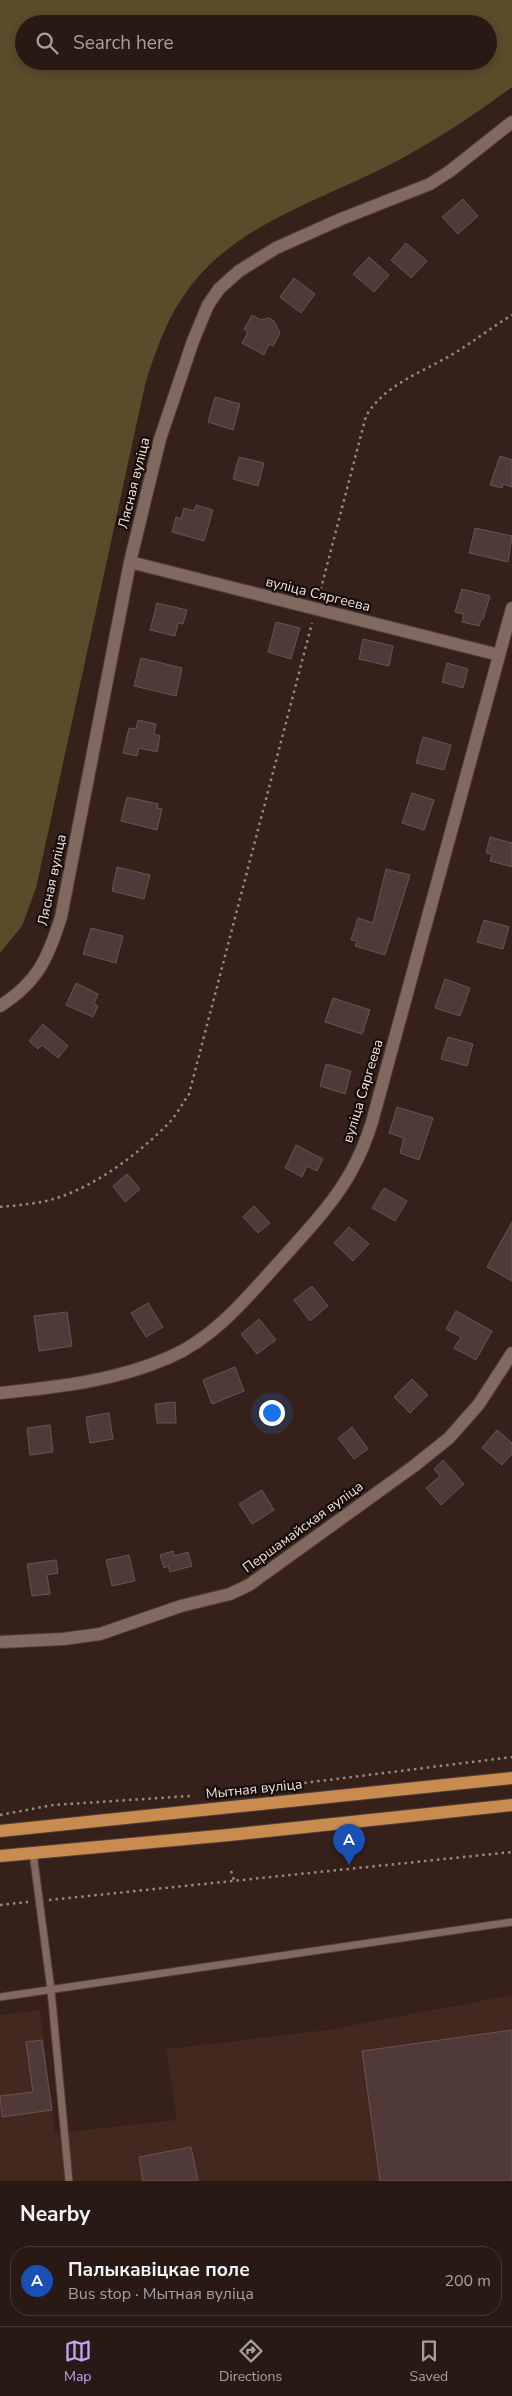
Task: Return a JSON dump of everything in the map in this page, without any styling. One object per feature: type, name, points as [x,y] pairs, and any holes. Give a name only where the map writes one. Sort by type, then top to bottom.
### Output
[{"type":"main road","name":"Мытная вуліца","points":[[0,1831],[512,1778]]},
{"type":"main road","points":[[0,1856],[229,1835],[512,1804]]},
{"type":"street","name":"Лясная вуліца","points":[[0,1006],[20,992],[36,976],[51,950],[61,917],[130,562],[168,415],[201,321],[219,289],[239,271],[276,248],[341,219],[430,184],[450,171],[512,122]]},
{"type":"street","name":"вуліца Сяргеева","points":[[130,562],[499,655]]},
{"type":"street","name":"вуліца Сяргеева","points":[[0,1393],[58,1386],[133,1372],[172,1356],[194,1344],[222,1322],[255,1289],[326,1210],[343,1185],[366,1142],[372,1122],[512,608]]},
{"type":"street","name":"Першамайская вуліца","points":[[0,1642],[63,1639],[100,1634],[181,1606],[230,1594],[249,1585],[414,1466],[449,1438],[479,1404],[512,1353]]},
{"type":"lane","points":[[33,1853],[52,1990],[69,2181]]},
{"type":"lane","points":[[0,1997],[512,1922]]},
{"type":"path","points":[[0,1207],[56,1198],[72,1192],[105,1174],[144,1145],[168,1124],[189,1094],[366,416],[374,403],[385,392],[454,354],[512,315]]},
{"type":"path","points":[[272,1788],[512,1757]]},
{"type":"path","points":[[0,1815],[53,1805],[162,1796],[198,1796]]},
{"type":"path","points":[[0,1905],[512,1852]]},
{"type":"path","points":[[231,1870],[234,1880]]},
{"type":"shaded area","points":[[0,0],[512,0],[512,87],[483,108],[409,155],[290,211],[240,240],[218,257],[198,277],[188,289],[165,328],[145,385],[36,888],[22,926],[0,953]]},
{"type":"shaded area","points":[[512,1995],[512,2181],[0,2181],[0,2015],[40,2010],[55,2133],[177,2120],[166,2049],[327,2030]]},
{"type":"building","points":[[463,199],[478,216],[458,234],[442,217]]},
{"type":"building","points":[[406,243],[427,261],[411,278],[391,260]]},
{"type":"building","points":[[369,257],[389,275],[374,292],[353,274]]},
{"type":"building","points":[[294,278],[315,294],[301,313],[280,297]]},
{"type":"building","points":[[252,315],[261,320],[269,318],[274,321],[280,333],[273,346],[269,344],[264,355],[242,343],[248,332],[244,329]]},
{"type":"building","points":[[215,397],[240,404],[233,430],[208,422]]},
{"type":"building","points":[[500,456],[512,460],[512,487],[503,484],[502,488],[490,485]]},
{"type":"building","points":[[239,457],[264,463],[258,486],[233,479]]},
{"type":"building","points":[[196,505],[213,510],[204,541],[172,532],[176,517],[181,519],[184,508],[194,511]]},
{"type":"building","points":[[475,528],[512,536],[508,562],[469,553]]},
{"type":"building","points":[[462,589],[490,596],[479,626],[462,622],[464,614],[455,612]]},
{"type":"building","points":[[157,603],[187,610],[183,624],[178,623],[175,636],[150,630]]},
{"type":"building","points":[[276,622],[300,628],[291,659],[268,652]]},
{"type":"building","points":[[363,639],[393,646],[389,666],[359,659]]},
{"type":"building","points":[[141,658],[182,668],[176,696],[134,686]]},
{"type":"building","points":[[447,663],[468,669],[463,688],[442,682]]},
{"type":"building","points":[[138,720],[156,724],[154,734],[160,736],[157,752],[139,748],[137,756],[123,753],[129,728],[136,729]]},
{"type":"building","points":[[423,737],[451,745],[444,770],[416,763]]},
{"type":"building","points":[[412,793],[434,800],[424,830],[402,823]]},
{"type":"building","points":[[127,797],[158,804],[157,808],[162,809],[157,830],[121,821]]},
{"type":"building","points":[[490,837],[512,843],[512,867],[490,861],[492,854],[486,853]]},
{"type":"building","points":[[117,867],[150,875],[144,899],[112,891]]},
{"type":"building","points":[[386,869],[410,875],[385,955],[355,946],[357,941],[351,940],[358,918],[373,923]]},
{"type":"building","points":[[484,920],[509,927],[503,949],[477,942]]},
{"type":"building","points":[[91,928],[123,936],[116,963],[83,954]]},
{"type":"building","points":[[445,979],[470,988],[460,1016],[435,1008]]},
{"type":"building","points":[[76,983],[98,994],[94,1004],[98,1006],[93,1017],[66,1005]]},
{"type":"building","points":[[333,998],[370,1010],[362,1034],[325,1022]]},
{"type":"building","points":[[43,1024],[68,1046],[58,1058],[42,1045],[38,1049],[29,1041]]},
{"type":"building","points":[[448,1037],[473,1044],[467,1066],[441,1059]]},
{"type":"building","points":[[326,1064],[351,1071],[345,1094],[320,1086]]},
{"type":"building","points":[[397,1107],[433,1118],[419,1160],[400,1153],[404,1138],[389,1133]]},
{"type":"building","points":[[296,1145],[323,1159],[317,1171],[307,1166],[302,1177],[285,1168]]},
{"type":"building","points":[[127,1174],[140,1189],[125,1202],[113,1186]]},
{"type":"building","points":[[384,1188],[407,1201],[395,1221],[372,1208]]},
{"type":"building","points":[[254,1206],[270,1223],[258,1233],[243,1217]]},
{"type":"building","points":[[512,1222],[512,1281],[487,1267]]},
{"type":"building","points":[[349,1227],[369,1244],[353,1261],[334,1243]]},
{"type":"building","points":[[312,1286],[328,1306],[310,1321],[294,1300]]},
{"type":"building","points":[[148,1303],[163,1327],[146,1337],[131,1313]]},
{"type":"building","points":[[456,1311],[492,1331],[476,1360],[454,1348],[461,1337],[446,1329]]},
{"type":"building","points":[[67,1312],[72,1346],[39,1351],[34,1316]]},
{"type":"building","points":[[259,1319],[276,1340],[257,1354],[241,1334]]},
{"type":"building","points":[[235,1367],[244,1391],[212,1404],[203,1380]]},
{"type":"building","points":[[412,1379],[428,1395],[410,1413],[394,1397]]},
{"type":"building","points":[[175,1402],[176,1423],[157,1423],[155,1404]]},
{"type":"building","points":[[109,1413],[113,1439],[90,1443],[86,1417]]},
{"type":"building","points":[[50,1425],[53,1452],[30,1455],[27,1428]]},
{"type":"building","points":[[352,1427],[368,1449],[354,1459],[338,1438]]},
{"type":"building","points":[[497,1430],[512,1443],[512,1454],[502,1465],[482,1448]]},
{"type":"building","points":[[443,1460],[464,1484],[441,1505],[426,1488],[440,1476],[434,1469]]},
{"type":"building","points":[[262,1490],[274,1510],[252,1524],[239,1504]]},
{"type":"building","points":[[173,1551],[174,1556],[188,1552],[192,1566],[170,1572],[168,1566],[164,1568],[160,1555]]},
{"type":"building","points":[[129,1555],[135,1581],[112,1586],[106,1560]]},
{"type":"building","points":[[56,1560],[58,1573],[47,1575],[50,1594],[32,1596],[27,1564]]},
{"type":"building","points":[[512,2030],[512,2181],[380,2181],[362,2051]]},
{"type":"building","points":[[42,2040],[52,2110],[2,2117],[0,2096],[33,2092],[26,2042]]},
{"type":"building","points":[[191,2147],[198,2181],[143,2181],[139,2157]]},
{"type":"place","name":"Палыкавіцкае поле","points":[[349,1865]]}]
